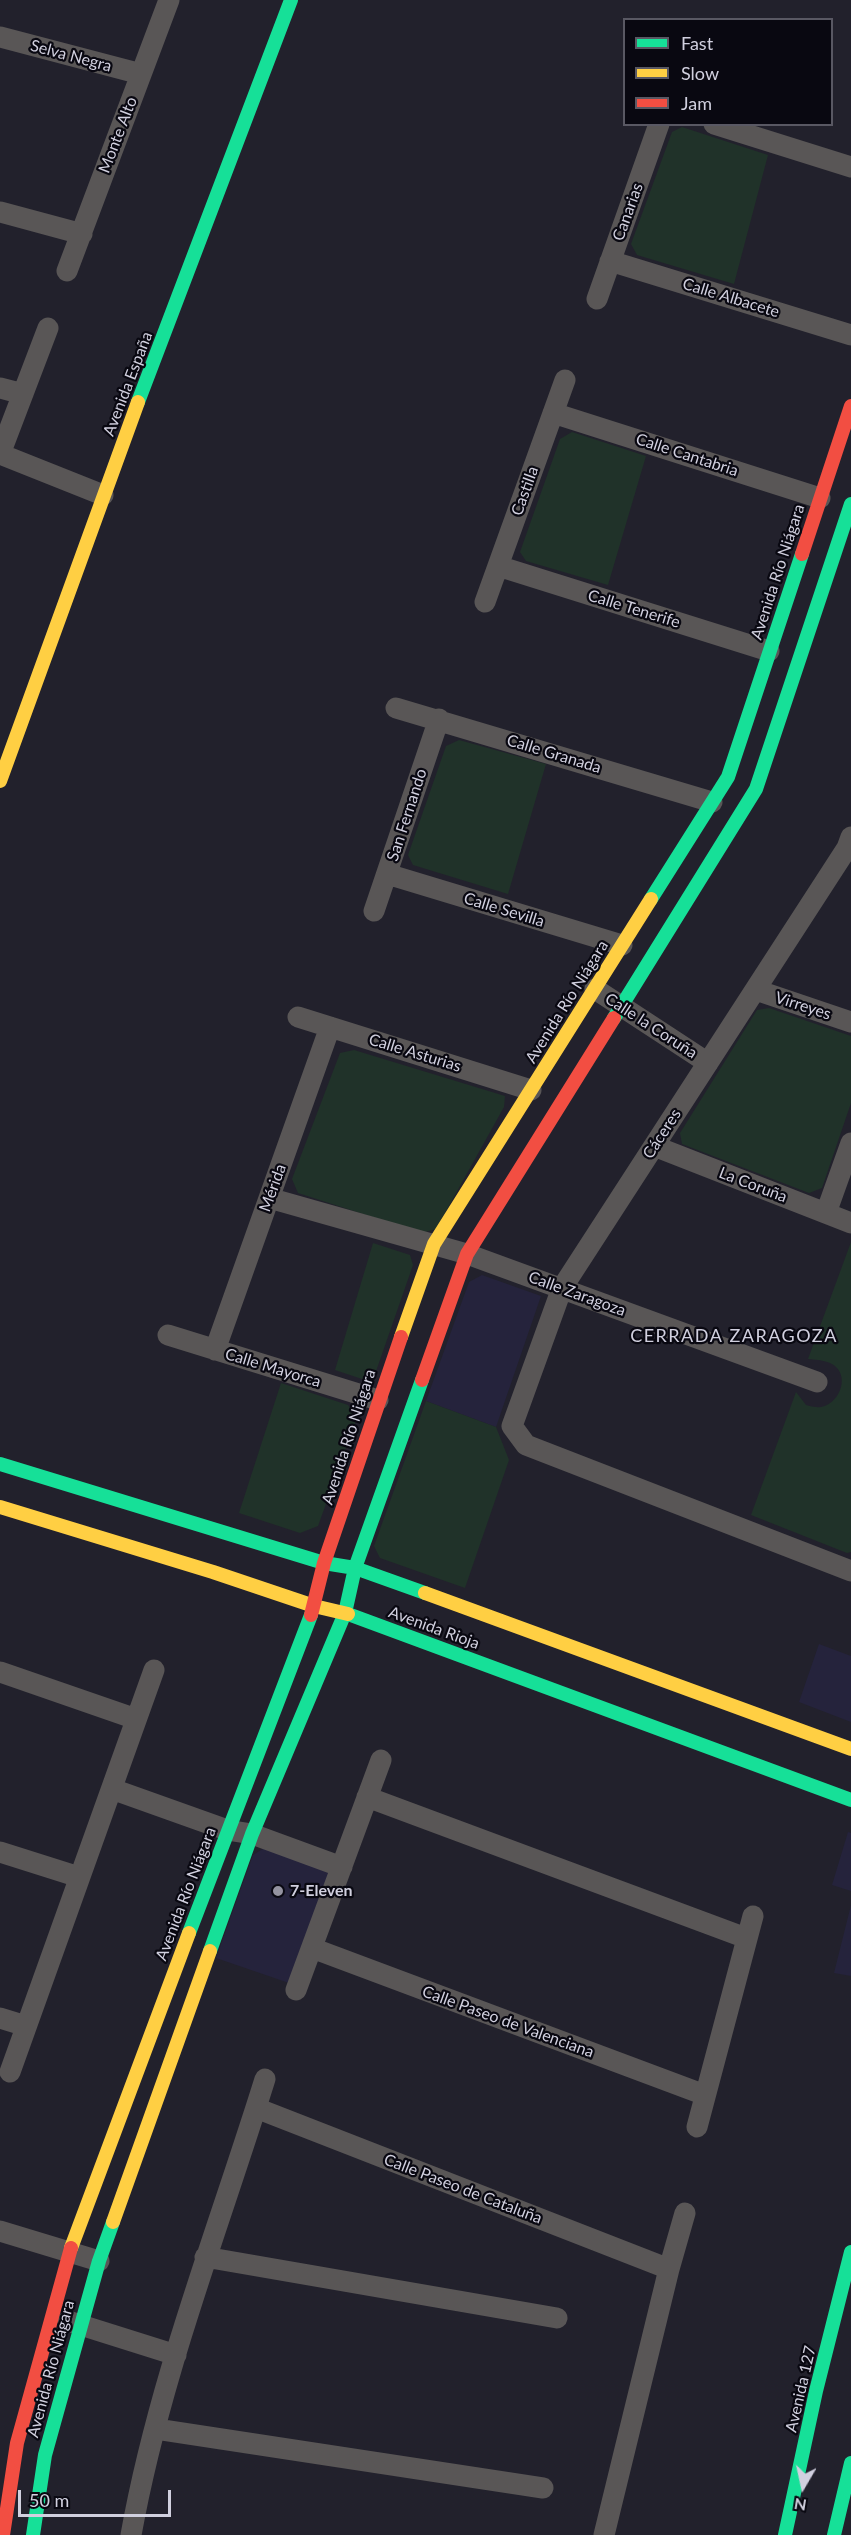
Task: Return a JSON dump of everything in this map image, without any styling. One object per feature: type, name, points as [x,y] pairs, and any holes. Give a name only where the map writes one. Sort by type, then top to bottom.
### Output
[{"type":"street","name":"Monte Alto","points":[[67,271],[169,0]]},
{"type":"street","name":"Avenida España","points":[[0,782],[103,495],[291,0]]},
{"type":"street","name":"Selva Negra","points":[[0,37],[141,74]]},
{"type":"street","name":"Canarias","points":[[597,299],[658,126]]},
{"type":"street","points":[[720,126],[851,167]]},
{"type":"street","points":[[0,212],[82,234]]},
{"type":"street","name":"Calle Albacete","points":[[610,261],[851,335]]},
{"type":"street","points":[[48,328],[0,454],[103,495]]},
{"type":"street","name":"Castilla","points":[[485,602],[565,380]]},
{"type":"street","points":[[0,388],[23,394]]},
{"type":"street","name":"Avenida Río Niágara","points":[[3,2535],[17,2443],[69,2253],[227,1830],[314,1606],[324,1563],[378,1400],[434,1244],[728,777],[850,411]]},
{"type":"street","name":"Calle Cantabria","points":[[553,413],[820,498]]},
{"type":"street","name":"Avenida Río Niágara","points":[[33,2535],[45,2455],[79,2325],[99,2261],[252,1834],[345,1613],[355,1568],[467,1254],[756,789],[851,504]]},
{"type":"street","name":"Calle Tenerife","points":[[498,566],[769,651]]},
{"type":"street","name":"Calle Granada","points":[[396,708],[712,802]]},
{"type":"street","name":"San Fernando","points":[[374,911],[439,719]]},
{"type":"street","name":"Cáceres","points":[[850,845],[562,1288],[512,1426],[526,1445],[851,1571]]},
{"type":"street","name":"Calle Sevilla","points":[[387,874],[622,945]]},
{"type":"street","name":"Calle la Coruña","points":[[595,989],[708,1063]]},
{"type":"street","name":"Virreyes","points":[[756,990],[851,1022]]},
{"type":"street","name":"Calle Asturias","points":[[298,1017],[531,1090]]},
{"type":"street","name":"Mérida","points":[[215,1350],[330,1027]]},
{"type":"street","points":[[826,1213],[851,1143]]},
{"type":"street","name":"La Coruña","points":[[654,1146],[851,1223]]},
{"type":"street","name":"Calle Zaragoza","points":[[269,1197],[467,1254],[817,1382]]},
{"type":"street","name":"Calle Mayorca","points":[[168,1335],[378,1400]]},
{"type":"street","name":"Avenida Rioja","points":[[0,1464],[133,1510],[225,1531],[324,1563],[355,1568],[851,1749]]},
{"type":"street","name":"Avenida Rioja","points":[[0,1507],[216,1562],[314,1606],[345,1613],[851,1800]]},
{"type":"street","points":[[216,1562],[225,1531]]},
{"type":"street","points":[[10,2072],[154,1670]]},
{"type":"street","points":[[0,1672],[136,1719]]},
{"type":"street","points":[[296,1990],[381,1760]]},
{"type":"street","points":[[112,1789],[227,1830],[252,1834],[342,1867]]},
{"type":"street","points":[[367,1797],[746,1938]]},
{"type":"street","points":[[0,1852],[79,1877]]},
{"type":"street","points":[[697,2127],[753,1916]]},
{"type":"street","name":"Calle Paseo de Valenciana","points":[[312,1948],[705,2095]]},
{"type":"street","points":[[0,2018],[26,2026]]},
{"type":"street","points":[[131,2535],[176,2355],[265,2079]]},
{"type":"street","name":"Calle Paseo de Cataluña","points":[[256,2109],[669,2269]]},
{"type":"street","points":[[604,2535],[669,2269],[685,2213]]},
{"type":"street","points":[[0,2231],[99,2261]]},
{"type":"street","name":"Avenida 127","points":[[785,2535],[816,2391],[851,2252]]},
{"type":"street","points":[[206,2257],[557,2318]]},
{"type":"street","points":[[50,2316],[176,2355]]},
{"type":"street","points":[[156,2429],[543,2488]]},
{"type":"street","points":[[834,2535],[851,2463]]},
{"type":"shaded area","points":[[482,1275],[541,1296],[496,1427],[426,1401],[469,1282]]},
{"type":"shaded area","points":[[819,1644],[851,1656],[851,1722],[799,1702]]},
{"type":"shaded area","points":[[848,1832],[851,1833],[851,1891],[832,1885]]},
{"type":"shaded area","points":[[266,1847],[330,1871],[289,1983],[216,1958],[253,1855]]},
{"type":"shaded area","points":[[851,1905],[851,1976],[834,1973]]},
{"type":"green space","points":[[682,127],[768,155],[734,284],[637,255],[631,244],[672,132]]},
{"type":"green space","points":[[572,432],[646,456],[608,585],[526,561],[520,552],[560,439]]},
{"type":"green space","points":[[459,740],[546,764],[508,894],[413,865],[408,855],[446,746]]},
{"type":"green space","points":[[769,1008],[851,1036],[851,1103],[822,1188],[809,1193],[682,1144],[680,1133],[757,1010]]},
{"type":"green space","points":[[354,1050],[505,1096],[504,1107],[436,1229],[422,1233],[298,1193],[292,1179],[340,1053]]},
{"type":"green space","points":[[851,1242],[851,1552],[847,1553],[751,1515],[796,1392],[806,1405],[819,1407],[832,1401],[840,1390],[842,1377],[835,1366],[826,1361],[808,1359]]},
{"type":"green space","points":[[373,1243],[410,1255],[413,1265],[374,1377],[362,1379],[335,1370]]},
{"type":"green space","points":[[281,1383],[348,1405],[357,1418],[318,1526],[300,1533],[239,1513]]},
{"type":"green space","points":[[426,1401],[496,1427],[509,1460],[465,1588],[380,1558],[374,1546]]},
{"type":"traffic: fast","points":[[138,402],[291,0]]},
{"type":"traffic: fast","points":[[614,1018],[756,789],[851,504]]},
{"type":"traffic: fast","points":[[651,899],[728,777],[802,554]]},
{"type":"traffic: fast","points":[[210,1951],[252,1834],[345,1613],[355,1568],[422,1380]]},
{"type":"traffic: fast","points":[[0,1464],[324,1563],[355,1568],[425,1593]]},
{"type":"traffic: fast","points":[[348,1614],[851,1800]]},
{"type":"traffic: fast","points":[[189,1933],[311,1615]]},
{"type":"traffic: fast","points":[[33,2535],[45,2455],[99,2261],[113,2222]]},
{"type":"traffic: fast","points":[[785,2535],[816,2391],[851,2252]]},
{"type":"traffic: fast","points":[[834,2535],[851,2463]]},
{"type":"traffic: slow","points":[[0,781],[138,402]]},
{"type":"traffic: slow","points":[[401,1337],[434,1244],[651,899]]},
{"type":"traffic: slow","points":[[0,1507],[213,1572],[314,1606],[348,1614]]},
{"type":"traffic: slow","points":[[425,1593],[851,1749]]},
{"type":"traffic: slow","points":[[71,2248],[189,1933]]},
{"type":"traffic: slow","points":[[113,2222],[210,1951]]},
{"type":"traffic: jam","points":[[802,554],[851,406]]},
{"type":"traffic: jam","points":[[422,1380],[467,1254],[614,1018]]},
{"type":"traffic: jam","points":[[311,1615],[324,1563],[401,1337]]},
{"type":"traffic: jam","points":[[3,2535],[17,2443],[71,2248]]},
{"type":"place","name":"7-Eleven","points":[[278,1891]]},
{"type":"district","name":"CERRADA ZARAGOZA","points":[[734,1336]]}]
